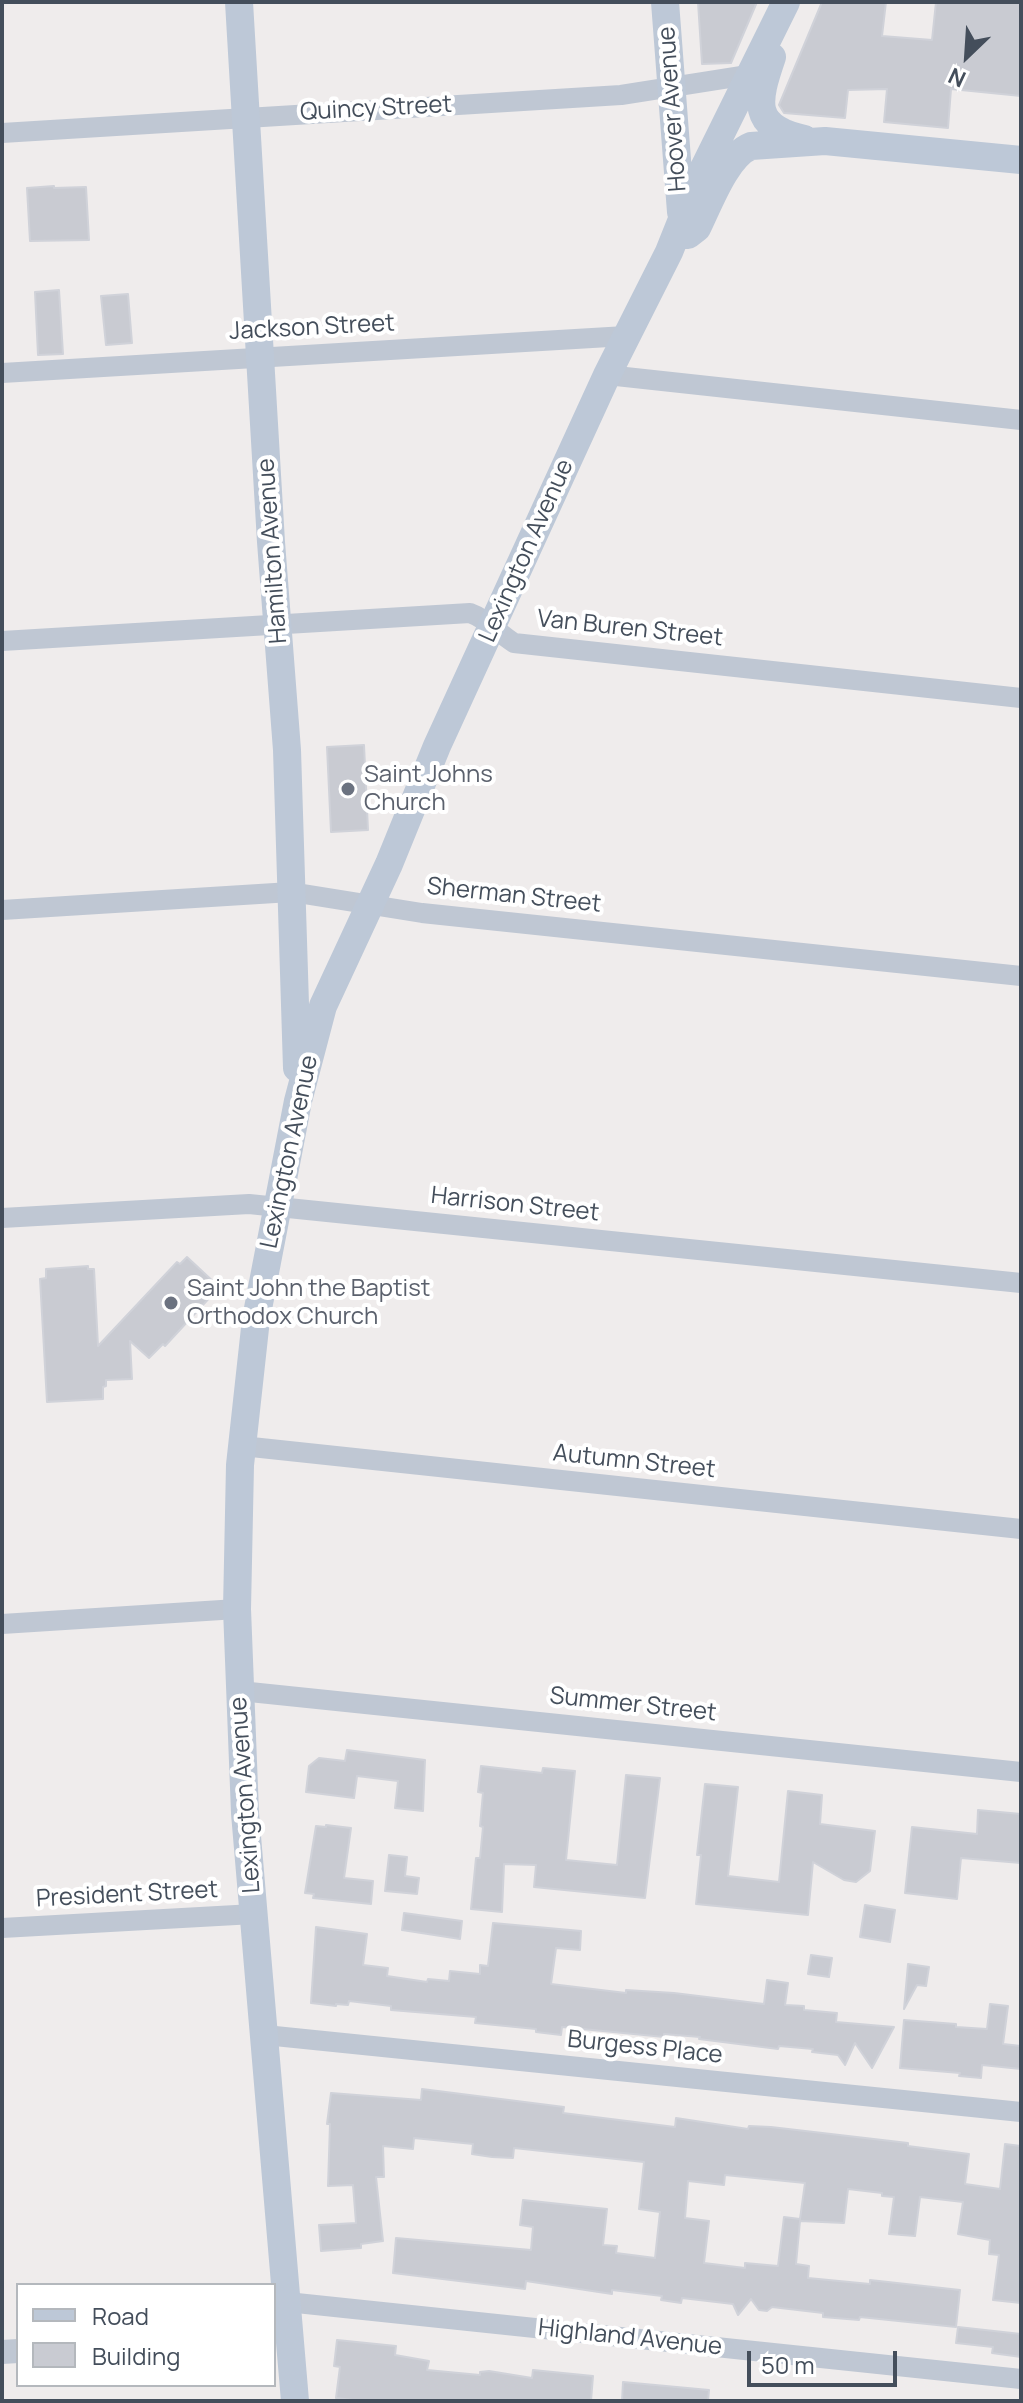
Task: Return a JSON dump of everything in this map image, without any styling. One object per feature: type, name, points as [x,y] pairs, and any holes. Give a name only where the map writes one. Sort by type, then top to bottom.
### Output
[{"type":"main road","name":"Hamilton Avenue","points":[[239,2],[287,750],[298,1101]]},
{"type":"main road","name":"Hoover Avenue","points":[[665,2],[682,217]]},
{"type":"main road","name":"Lexington Avenue","points":[[295,2401],[282,2335],[287,2302],[245,1813],[237,1609],[242,1446],[256,1319],[298,1101],[323,1006],[607,375],[669,252],[748,75],[788,2]]},
{"type":"main road","points":[[788,2],[760,99],[767,122],[773,128],[801,138],[1021,160]]},
{"type":"main road","points":[[669,252],[697,228],[740,150],[751,146],[825,141]]},
{"type":"street","name":"Quincy Street","points":[[2,133],[621,95],[748,75]]},
{"type":"street","name":"Jackson Street","points":[[2,373],[626,336]]},
{"type":"street","points":[[607,375],[1021,420]]},
{"type":"street","name":"Van Buren Street","points":[[2,641],[470,613],[516,643],[1021,698]]},
{"type":"street","name":"Sherman Street","points":[[2,910],[291,892],[422,913],[1021,976]]},
{"type":"street","name":"Harrison Street","points":[[2,1218],[249,1204],[1021,1283]]},
{"type":"street","name":"Autumn Street","points":[[242,1446],[1021,1529]]},
{"type":"street","points":[[2,1624],[237,1609]]},
{"type":"street","name":"Summer Street","points":[[240,1691],[1021,1772]]},
{"type":"street","name":"President Street","points":[[2,1928],[254,1914]]},
{"type":"street","name":"Burgess Place","points":[[265,2035],[1021,2112]]},
{"type":"street","name":"Highland Avenue","points":[[287,2302],[1021,2379]]},
{"type":"building","points":[[698,2],[757,2],[731,63],[702,64]]},
{"type":"building","points":[[822,2],[886,2],[882,36],[932,40],[936,2],[1021,2],[1021,96],[951,89],[948,128],[884,122],[887,89],[848,90],[845,118],[784,113],[779,105]]},
{"type":"building","points":[[86,187],[89,240],[30,241],[27,188]]},
{"type":"building","points":[[59,290],[63,354],[38,355],[35,292]]},
{"type":"building","points":[[128,294],[132,343],[106,345],[101,296]]},
{"type":"building","name":"Saint Johns Church","points":[[364,745],[368,830],[331,832],[327,747]]},
{"type":"building","points":[[187,1257],[217,1285],[210,1292],[213,1294],[165,1346],[163,1344],[149,1358],[130,1341],[132,1379],[106,1380],[103,1399],[47,1402],[40,1279],[46,1278],[46,1269],[88,1266],[88,1269],[94,1269],[98,1346],[177,1262],[180,1264]]},
{"type":"building","points":[[347,1750],[425,1760],[423,1811],[395,1808],[398,1781],[357,1776],[354,1798],[306,1792],[309,1766],[319,1758],[345,1761]]},
{"type":"building","points":[[481,1766],[542,1773],[543,1768],[575,1771],[566,1860],[617,1865],[626,1775],[660,1778],[645,1898],[534,1887],[536,1865],[504,1864],[502,1912],[471,1909],[476,1858],[480,1858],[483,1827],[480,1826],[483,1793],[478,1792]]},
{"type":"building","points":[[705,1784],[738,1787],[728,1876],[779,1882],[788,1791],[822,1795],[820,1824],[875,1831],[870,1871],[856,1882],[844,1880],[813,1862],[808,1915],[696,1904],[701,1855],[697,1855]]},
{"type":"building","points":[[978,1810],[1021,1814],[1021,1863],[961,1858],[957,1899],[905,1893],[912,1827],[977,1834]]},
{"type":"building","points":[[316,1826],[351,1828],[344,1878],[373,1881],[371,1904],[313,1898],[314,1894],[305,1893]]},
{"type":"building","points":[[389,1855],[407,1857],[405,1876],[419,1878],[417,1894],[385,1891]]},
{"type":"building","points":[[865,1905],[895,1910],[890,1942],[860,1937]]},
{"type":"building","points":[[404,1913],[462,1921],[460,1939],[402,1930]]},
{"type":"building","points":[[493,1923],[581,1931],[580,1950],[556,1948],[551,1984],[626,1993],[626,1990],[674,1993],[764,2004],[767,1980],[788,1983],[785,2005],[837,2013],[836,2022],[894,2027],[872,2068],[855,2043],[845,2065],[838,2055],[812,2052],[813,2049],[779,2046],[778,2049],[700,2037],[664,2034],[664,2037],[562,2027],[561,2035],[536,2032],[536,2029],[475,2023],[476,2017],[391,2010],[391,2006],[349,2001],[348,2005],[336,2006],[311,2003],[316,1927],[367,1934],[363,1965],[388,1968],[387,1976],[427,1982],[428,1979],[449,1981],[450,1971],[480,1974],[480,1965],[488,1966]]},
{"type":"building","points":[[811,1955],[832,1958],[829,1977],[808,1974]]},
{"type":"building","points":[[908,1964],[929,1967],[926,1986],[917,1985],[904,2009]]},
{"type":"building","points":[[990,2004],[1008,2006],[1003,2044],[1021,2046],[1021,2069],[982,2065],[981,2078],[900,2068],[904,2020],[987,2029]]},
{"type":"building","points":[[422,2089],[564,2107],[563,2113],[675,2127],[676,2118],[748,2129],[749,2126],[771,2127],[908,2143],[908,2146],[969,2154],[965,2184],[1000,2189],[1005,2144],[1021,2146],[1021,2303],[993,2300],[999,2255],[989,2254],[990,2240],[958,2234],[963,2202],[920,2197],[915,2236],[889,2234],[894,2197],[848,2189],[844,2223],[800,2221],[796,2264],[809,2266],[808,2278],[870,2284],[870,2280],[960,2290],[956,2327],[860,2317],[859,2320],[823,2317],[823,2313],[772,2307],[767,2311],[759,2310],[751,2299],[738,2315],[733,2304],[682,2298],[681,2303],[661,2300],[662,2296],[612,2290],[612,2294],[526,2281],[525,2289],[393,2273],[396,2238],[531,2250],[533,2227],[520,2225],[523,2200],[607,2209],[603,2245],[617,2246],[616,2253],[655,2258],[660,2212],[639,2209],[644,2162],[514,2148],[513,2158],[492,2157],[472,2154],[473,2144],[414,2138],[413,2149],[383,2146],[384,2177],[376,2177],[383,2241],[361,2244],[361,2248],[321,2251],[319,2225],[356,2223],[353,2185],[328,2186],[330,2124],[327,2124],[331,2093],[421,2100]],"holes":[[[725,2175],[805,2183],[800,2219],[784,2217],[778,2266],[745,2263],[745,2268],[704,2263],[709,2221],[685,2218],[688,2181],[724,2185]]]},
{"type":"building","points":[[958,2327],[1021,2334],[1021,2357],[992,2353],[993,2347],[956,2343]]},
{"type":"building","points":[[337,2340],[396,2346],[395,2355],[429,2361],[427,2370],[480,2375],[480,2372],[489,2371],[532,2378],[533,2370],[593,2376],[591,2401],[361,2401],[336,2398],[340,2367],[334,2366]]},
{"type":"building","points":[[623,2382],[709,2390],[708,2401],[622,2401]]},
{"type":"place","name":"Saint Johns Church","points":[[348,789]]},
{"type":"place","name":"Saint John the Baptist Orthodox Church","points":[[171,1303]]}]
